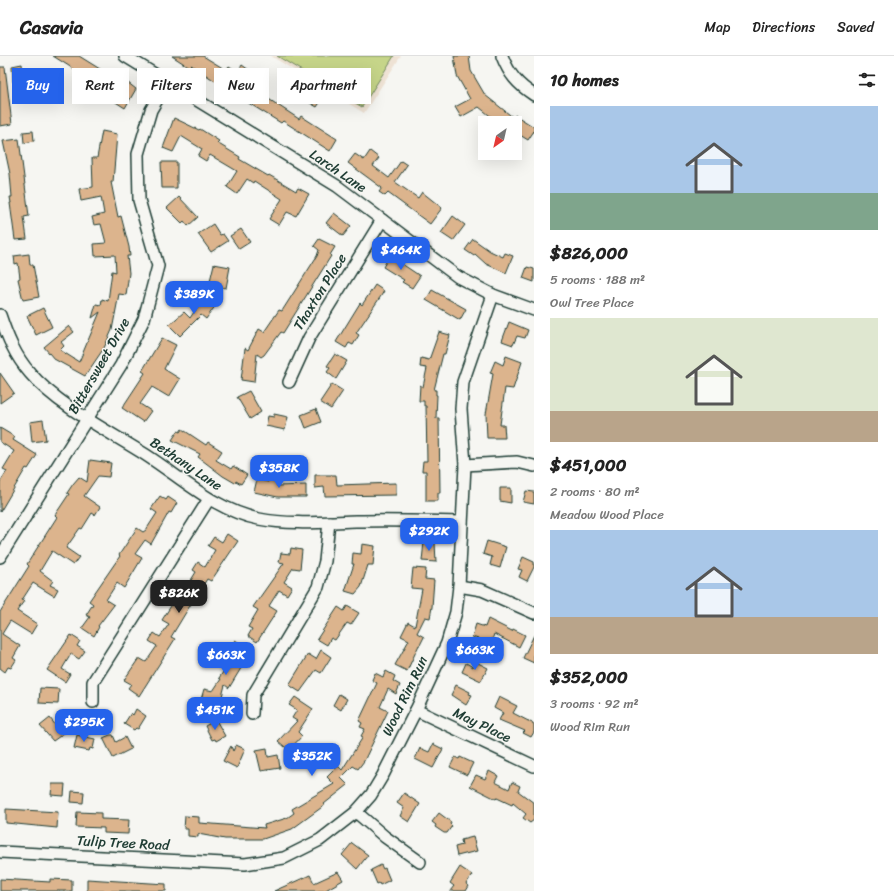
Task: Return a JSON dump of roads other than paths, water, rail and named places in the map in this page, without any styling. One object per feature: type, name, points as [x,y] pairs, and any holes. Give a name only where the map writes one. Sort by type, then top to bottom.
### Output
[{"type":"street","name":"Larch Lane","points":[[125,56],[144,68]]},
{"type":"street","points":[[502,56],[508,72],[524,89],[534,95]]},
{"type":"street","name":"Bittersweet Drive","points":[[0,557],[121,364],[144,319],[158,266],[139,200],[138,154],[151,110],[154,104]]},
{"type":"street","name":"Larch Lane","points":[[203,104],[337,186],[458,277],[493,295],[534,310]]},
{"type":"street","name":"Thaxton Place","points":[[289,382],[309,338],[382,220]]},
{"type":"street","name":"Wood Rim Run","points":[[245,864],[284,858],[320,840],[356,812],[371,795],[383,775],[416,710],[447,643],[456,612],[459,586],[465,465],[461,408],[463,382],[493,295]]},
{"type":"street","name":"Bethany Lane","points":[[0,315],[4,344],[31,374],[62,401],[148,456],[209,499],[230,510],[259,519],[288,522],[400,520],[462,522]]},
{"type":"street","points":[[465,465],[518,462],[534,466]]},
{"type":"street","points":[[93,702],[93,682],[209,499]]},
{"type":"street","points":[[252,714],[253,695],[318,587],[325,561],[329,522]]},
{"type":"street","points":[[459,586],[482,590],[534,613]]},
{"type":"street","name":"May Place","points":[[416,710],[534,766]]},
{"type":"street","points":[[356,812],[385,837],[420,862]]},
{"type":"street","name":"Tulip Tree Road","points":[[0,852],[245,864]]}]
